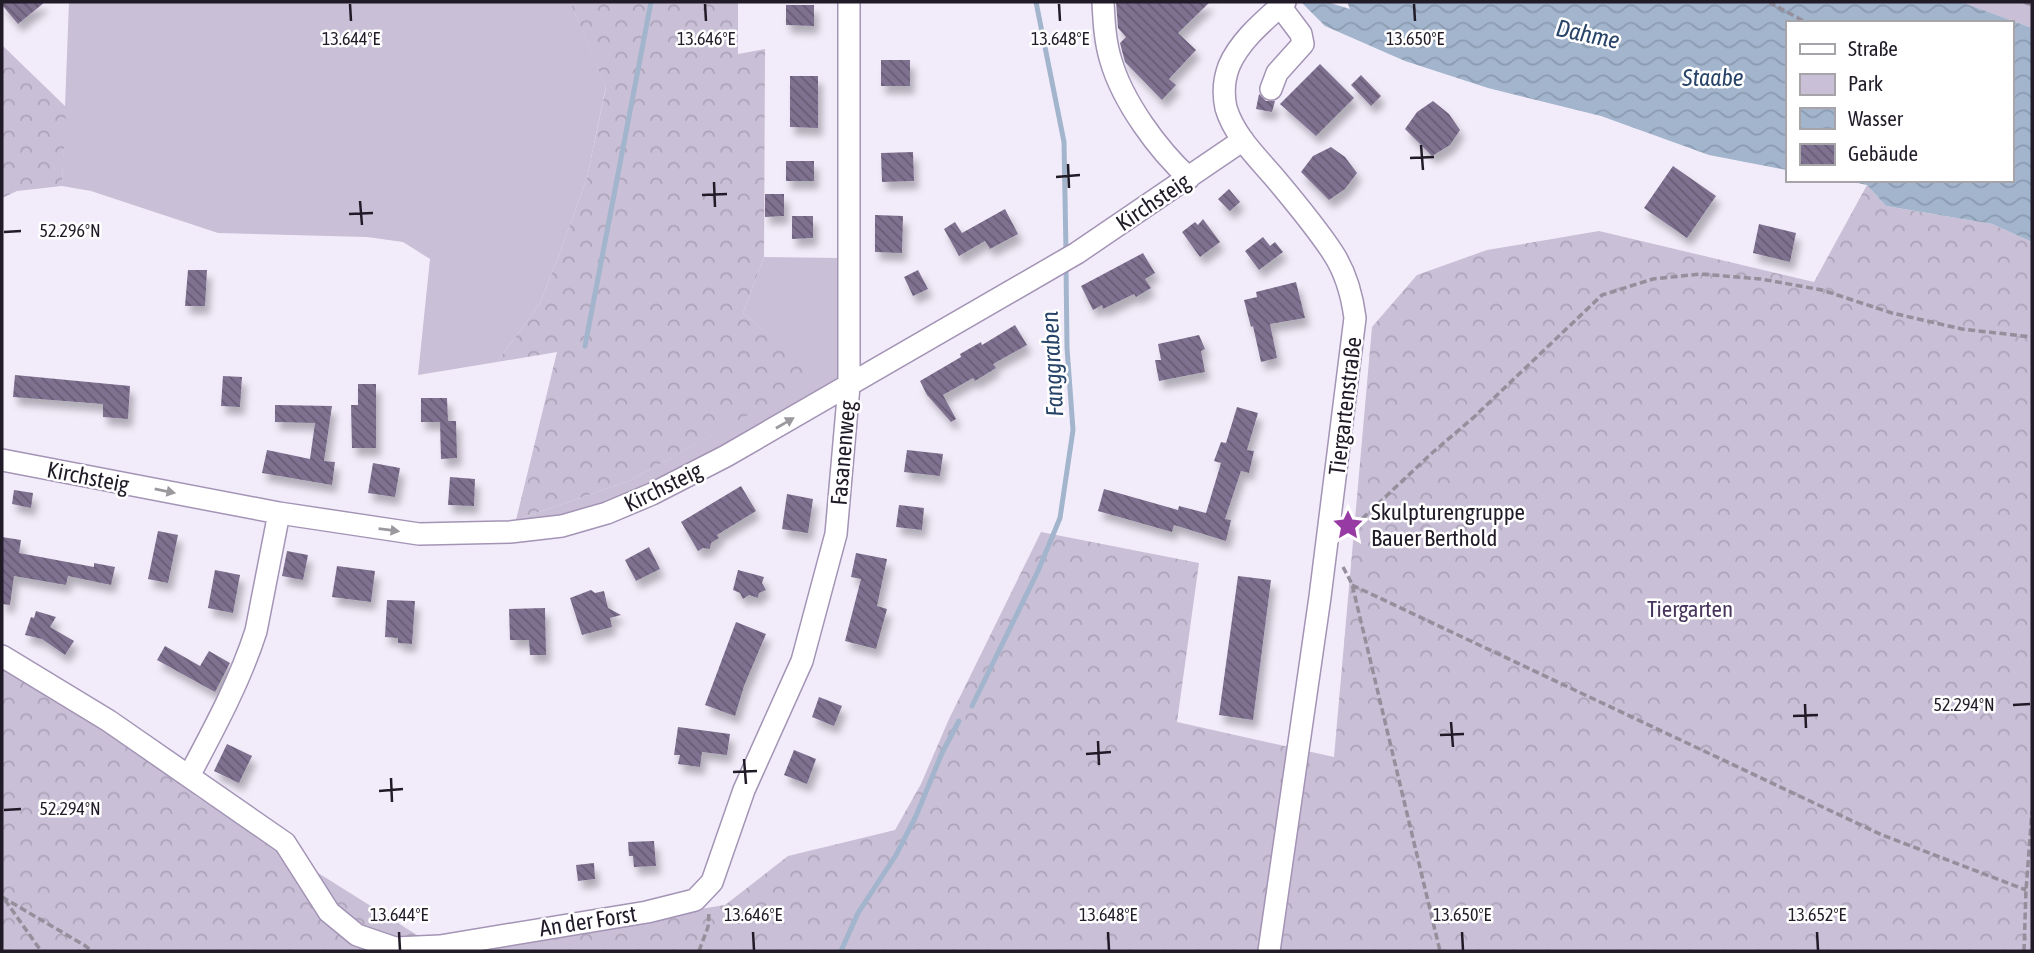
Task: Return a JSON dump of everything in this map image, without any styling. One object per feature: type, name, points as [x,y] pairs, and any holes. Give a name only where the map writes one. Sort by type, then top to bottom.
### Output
[{"type":"street","name":"Fasanenweg","points":[[712,882],[744,790],[802,661],[836,534],[849,386],[849,2]]},
{"type":"street","points":[[1103,2],[1106,38],[1119,82],[1166,156],[1189,178]]},
{"type":"street","points":[[1271,89],[1277,73],[1303,44],[1301,34],[1283,4]]},
{"type":"street","name":"Tiergartenstraße","points":[[1269,951],[1319,610],[1356,318],[1349,285],[1334,255],[1288,193],[1243,140],[1226,107],[1224,89],[1229,66],[1242,44],[1283,4]]},
{"type":"street","name":"Kirchsteig","points":[[2,460],[279,513],[419,534],[546,530],[562,526],[607,513],[652,494],[726,456],[1077,253],[1243,140]]},
{"type":"street","points":[[189,776],[254,640],[279,513]]},
{"type":"street","name":"An der Forst","points":[[2,656],[109,721],[285,843],[329,912],[357,935],[395,948],[440,946],[647,912],[695,900],[712,882]]},
{"type":"path","points":[[1769,2],[1803,21]]},
{"type":"path","points":[[2024,2],[2032,5]]},
{"type":"path","points":[[1341,539],[1602,295],[1653,279],[1700,274],[1761,279],[1822,290],[1892,313],[1962,329],[2032,337]]},
{"type":"path","points":[[1339,561],[1352,584],[1440,951]]},
{"type":"path","points":[[1352,584],[1882,835],[2026,890]]},
{"type":"path","points":[[2024,951],[2032,811]]},
{"type":"path","points":[[699,951],[708,928],[712,882]]},
{"type":"path","points":[[2,896],[41,951]]},
{"type":"path","points":[[2,896],[92,951]]},
{"type":"green space","points":[[69,2],[570,2],[606,86],[587,178],[540,303],[497,362],[418,375],[430,259],[403,242],[367,237],[218,233],[91,191],[62,186]]},
{"type":"green space","points":[[570,2],[738,2],[738,54],[765,49],[764,257],[743,313],[819,376],[629,481],[516,520],[557,352],[497,362],[540,303],[587,178],[606,87]]},
{"type":"green space","points":[[1961,2],[2032,2],[2032,28],[2013,21]]},
{"type":"green space","points":[[2,45],[66,107],[62,186],[17,191],[2,198]]},
{"type":"green space","name":"Tiergarten","points":[[1867,185],[1886,206],[1992,224],[2032,242],[2032,951],[2,951],[2,661],[150,754],[197,797],[441,950],[725,905],[788,856],[895,830],[921,784],[949,719],[1041,532],[1199,563],[1177,722],[1334,757],[1372,327],[1417,275],[1487,250],[1599,231],[1814,282]]},
{"type":"green space","points":[[764,257],[840,258],[839,376],[824,390],[666,480],[599,508],[553,521],[513,528],[516,520],[629,481],[818,376],[743,313]]},
{"type":"water","name":"Staabe","points":[[1301,2],[1327,2],[1350,9],[1347,2],[1961,2],[2013,21],[1786,21],[1786,170],[1709,155],[1601,116],[1488,88],[1405,61],[1325,26]]},
{"type":"water","name":"Staabe","points":[[2013,21],[2032,28],[2032,242],[1992,224],[1886,206],[1867,185],[1853,182],[2013,182]]},
{"type":"building","points":[[2,2],[45,2],[18,24]]},
{"type":"building","points":[[1116,2],[1210,2],[1178,33],[1196,50],[1169,79],[1176,85],[1162,100],[1125,62],[1120,43],[1126,37],[1118,28]]},
{"type":"building","points":[[786,5],[814,5],[814,26],[786,25]]},
{"type":"building","points":[[881,60],[910,60],[910,86],[881,86]]},
{"type":"building","points":[[1320,64],[1354,98],[1316,136],[1280,104]]},
{"type":"building","points":[[1361,75],[1381,96],[1371,106],[1351,85]]},
{"type":"building","points":[[790,76],[818,76],[818,128],[790,127]]},
{"type":"building","points":[[1259,94],[1266,101],[1275,101],[1272,112],[1256,109]]},
{"type":"building","points":[[1433,101],[1449,114],[1460,130],[1450,145],[1432,156],[1405,129],[1417,112]]},
{"type":"building","points":[[1331,147],[1345,157],[1357,173],[1345,189],[1329,200],[1301,172],[1313,156]]},
{"type":"building","points":[[913,152],[914,181],[882,182],[881,153]]},
{"type":"building","points":[[786,161],[814,161],[814,181],[786,181]]},
{"type":"building","points":[[1673,166],[1716,196],[1687,238],[1644,208]]},
{"type":"building","points":[[1229,189],[1240,202],[1230,211],[1218,199]]},
{"type":"building","points":[[765,194],[784,194],[784,216],[765,217]]},
{"type":"building","points":[[1005,209],[1018,234],[990,249],[985,241],[959,256],[944,229],[955,222],[962,233]]},
{"type":"building","points":[[875,215],[903,216],[902,253],[875,252]]},
{"type":"building","points":[[792,216],[813,216],[813,238],[792,239]]},
{"type":"building","points":[[1203,219],[1220,242],[1200,257],[1182,232],[1195,222],[1198,225]]},
{"type":"building","points":[[1759,224],[1796,233],[1790,262],[1753,253]]},
{"type":"building","points":[[1263,237],[1270,246],[1275,242],[1283,252],[1259,270],[1245,251]]},
{"type":"building","points":[[1143,253],[1155,273],[1145,279],[1151,288],[1136,297],[1134,294],[1103,309],[1102,305],[1093,310],[1081,286]]},
{"type":"building","points":[[188,270],[207,270],[205,306],[185,306]]},
{"type":"building","points":[[918,270],[928,289],[913,296],[904,277]]},
{"type":"building","points":[[1296,282],[1305,318],[1270,324],[1277,358],[1261,362],[1244,300],[1257,297],[1256,292]]},
{"type":"building","points":[[1015,325],[1027,345],[993,364],[996,368],[975,381],[973,378],[943,395],[956,419],[951,422],[927,395],[920,381],[961,357],[960,354],[981,342],[982,345]]},
{"type":"building","points":[[1199,335],[1205,349],[1201,351],[1205,372],[1159,381],[1155,360],[1161,360],[1158,344]]},
{"type":"building","points":[[15,375],[130,386],[128,419],[103,417],[103,404],[13,397]]},
{"type":"building","points":[[223,376],[242,377],[240,407],[221,406]]},
{"type":"building","points":[[358,384],[376,384],[376,448],[352,448],[351,405],[358,405]]},
{"type":"building","points":[[421,398],[447,398],[448,421],[456,421],[457,458],[441,459],[440,422],[421,422]]},
{"type":"building","points":[[275,405],[332,406],[324,461],[335,462],[332,485],[262,473],[267,450],[310,459],[315,423],[275,422]]},
{"type":"building","points":[[1237,407],[1258,413],[1247,450],[1254,451],[1249,473],[1241,471],[1225,519],[1231,520],[1226,541],[1174,525],[1172,532],[1098,511],[1104,489],[1178,510],[1179,506],[1206,513],[1221,463],[1214,461],[1221,442],[1226,443]]},
{"type":"building","points":[[907,450],[943,454],[940,476],[904,472]]},
{"type":"building","points":[[373,463],[400,468],[395,497],[368,493]]},
{"type":"building","points":[[450,477],[475,479],[474,506],[448,505]]},
{"type":"building","points":[[741,486],[756,511],[717,535],[719,538],[711,543],[710,549],[703,548],[698,551],[681,522]]},
{"type":"building","points":[[14,490],[33,493],[31,508],[12,504]]},
{"type":"building","points":[[787,494],[813,499],[808,533],[782,529]]},
{"type":"building","points":[[899,505],[924,508],[922,530],[896,527]]},
{"type":"building","points":[[158,531],[178,535],[168,583],[148,579]]},
{"type":"building","points":[[2,537],[21,540],[19,553],[94,567],[94,563],[115,567],[111,585],[68,576],[66,585],[14,576],[10,605],[2,604]]},
{"type":"building","points":[[649,547],[660,569],[636,581],[625,560]]},
{"type":"building","points":[[287,551],[308,555],[303,580],[282,576]]},
{"type":"building","points":[[856,553],[887,559],[877,606],[887,609],[876,649],[845,641],[861,579],[851,577]]},
{"type":"building","points":[[337,566],[375,571],[371,602],[332,597]]},
{"type":"building","points":[[215,570],[240,575],[233,613],[208,608]]},
{"type":"building","points":[[738,570],[764,577],[762,583],[766,590],[759,593],[758,598],[749,595],[743,599],[740,593],[733,590]]},
{"type":"building","points":[[1238,576],[1271,580],[1253,720],[1219,715]]},
{"type":"building","points":[[591,590],[595,593],[604,591],[608,608],[621,615],[610,618],[612,627],[582,635],[570,598]]},
{"type":"building","points":[[387,600],[415,601],[412,644],[398,643],[398,638],[385,637]]},
{"type":"building","points":[[545,608],[546,655],[530,655],[529,640],[510,640],[509,609]]},
{"type":"building","points":[[36,611],[56,617],[50,627],[74,641],[65,655],[42,639],[25,635]]},
{"type":"building","points":[[736,622],[766,634],[744,686],[735,716],[705,705]]},
{"type":"building","points":[[165,646],[200,666],[209,651],[230,663],[215,692],[157,660]]},
{"type":"building","points":[[819,697],[842,706],[834,726],[812,717]]},
{"type":"building","points":[[678,727],[730,734],[727,755],[702,752],[700,767],[678,764],[680,755],[674,755]]},
{"type":"building","points":[[227,744],[252,756],[239,783],[214,771]]},
{"type":"building","points":[[794,750],[816,759],[807,784],[784,775]]},
{"type":"building","points":[[654,841],[656,866],[634,867],[633,856],[629,856],[628,842]]},
{"type":"building","points":[[594,863],[595,879],[578,881],[576,865]]},
{"type":"waterway","points":[[585,346],[651,2]]},
{"type":"waterway","name":"Fanggraben","points":[[1036,2],[1064,142],[1066,252]]},
{"type":"waterway","name":"Fanggraben","points":[[972,706],[1038,571],[1060,518],[1073,430],[1067,348],[1066,265]]},
{"type":"waterway","name":"Fanggraben","points":[[841,951],[858,913],[896,855],[959,721]]},
{"type":"place","name":"Skulpturengruppe Bauer Berthold","points":[[1348,525]]},
{"type":"water label","name":"Dahme","points":[[1588,34]]}]
